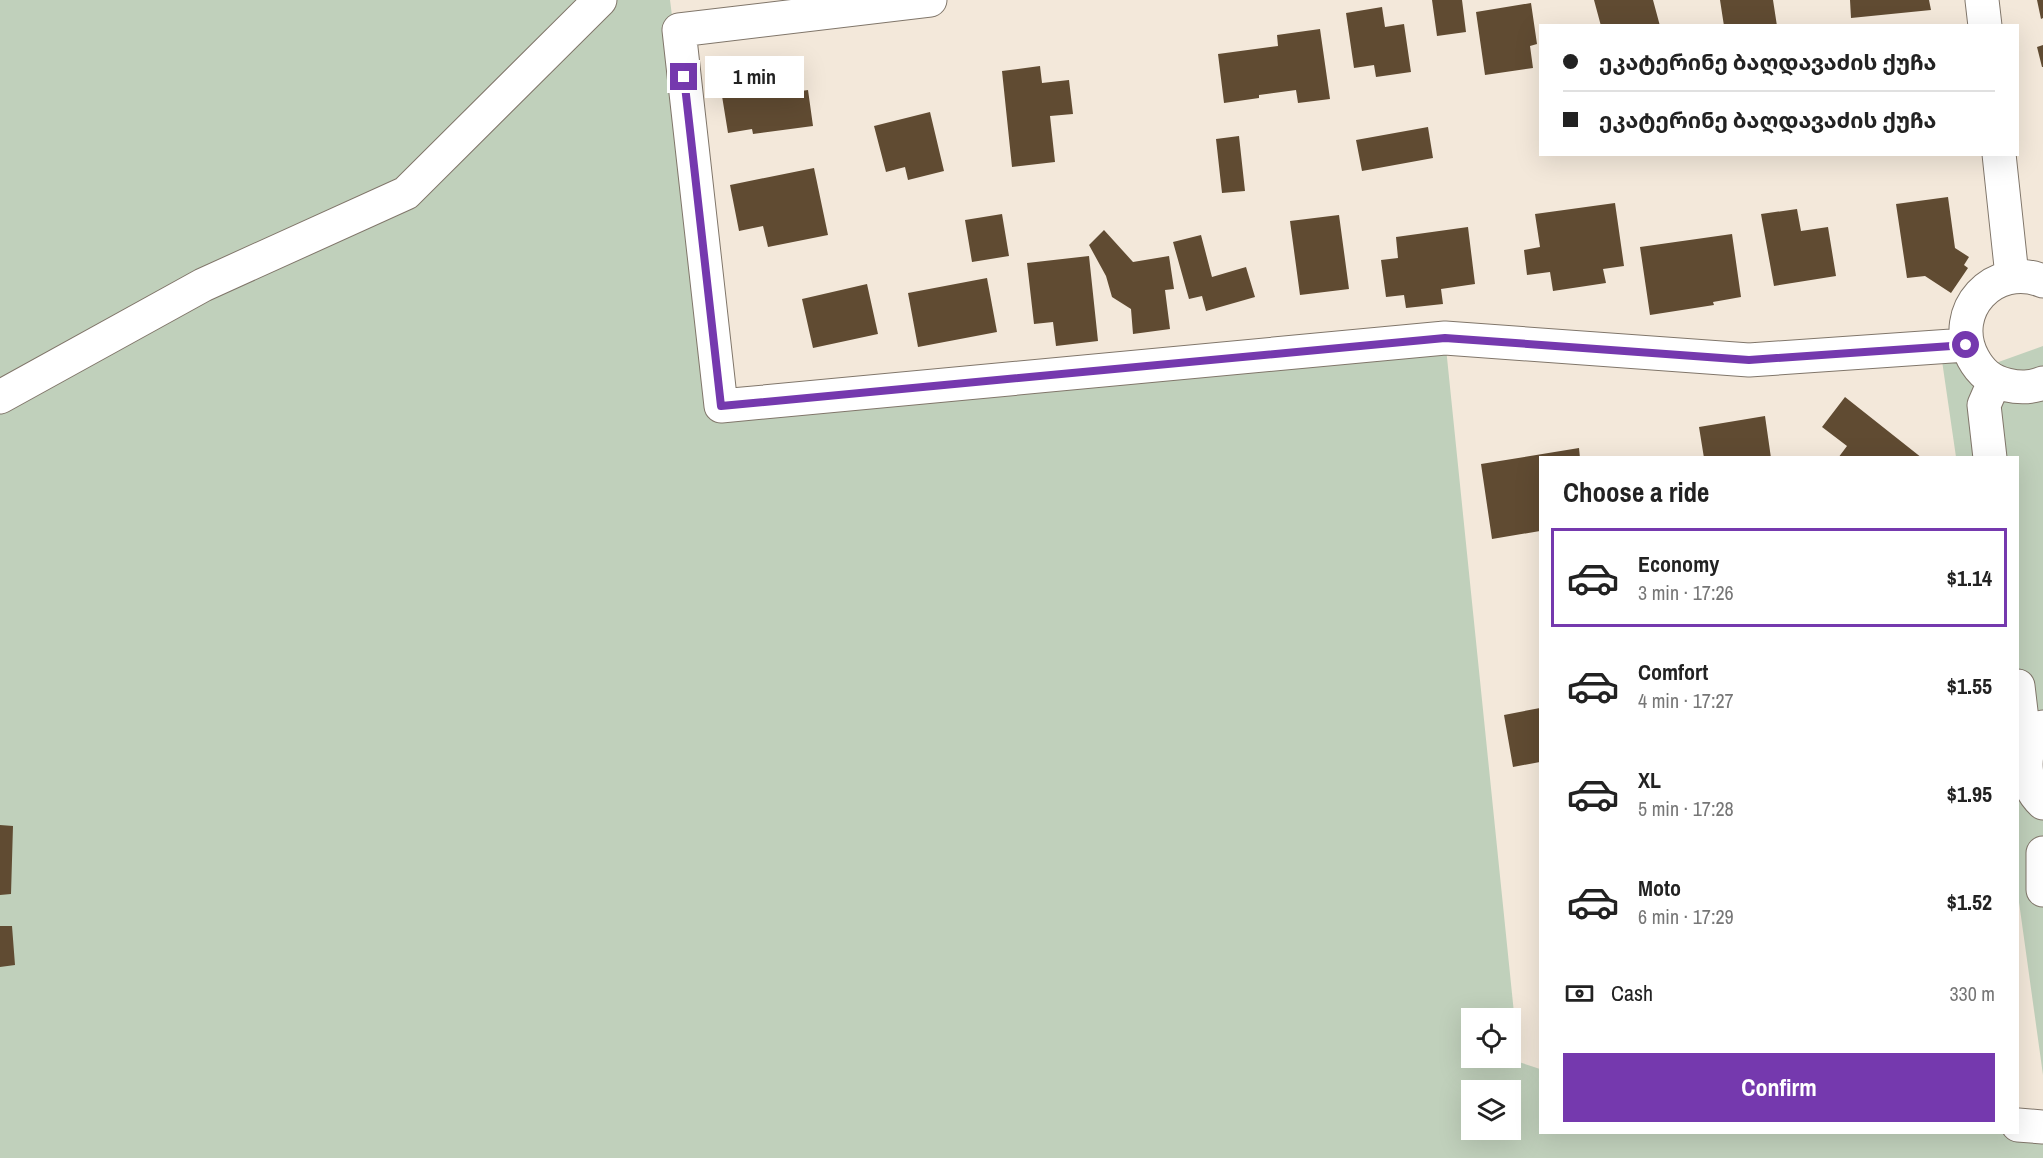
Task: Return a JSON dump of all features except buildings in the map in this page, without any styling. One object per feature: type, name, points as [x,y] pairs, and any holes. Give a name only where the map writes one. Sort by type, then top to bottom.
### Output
[{"type":"street","points":[[0,397],[203,285],[406,193],[600,0]]},
{"type":"street","points":[[930,0],[679,30],[721,406],[1445,338],[1749,360],[1966,345]]},
{"type":"street","points":[[1982,0],[1985,24]]},
{"type":"street","points":[[1999,156],[2027,279],[1993,283],[1983,291],[1971,307],[1965,326],[1966,345],[1979,369],[1994,382],[2022,388],[2043,383]]},
{"type":"street","points":[[1990,456],[1984,405],[1994,382]]},
{"type":"street","points":[[2019,694],[2029,749],[2030,787],[2043,803]]},
{"type":"street","points":[[2043,853],[2043,890]]},
{"type":"street","points":[[2019,1125],[2043,1127]]},
{"type":"green space","points":[[0,0],[670,0],[721,406],[1445,338],[1513,1008],[1461,1008],[1461,1068],[1521,1068],[1521,1063],[1539,1069],[1539,1134],[2019,1134],[2019,1132],[2043,1127],[2043,1158],[0,1158]]},
{"type":"green space","points":[[2043,346],[2043,1075],[2019,902],[2019,456],[1956,456],[1940,347],[1979,369]]},
{"type":"route","points":[[684,77],[721,406],[1445,338],[1749,360],[1966,345]]}]
